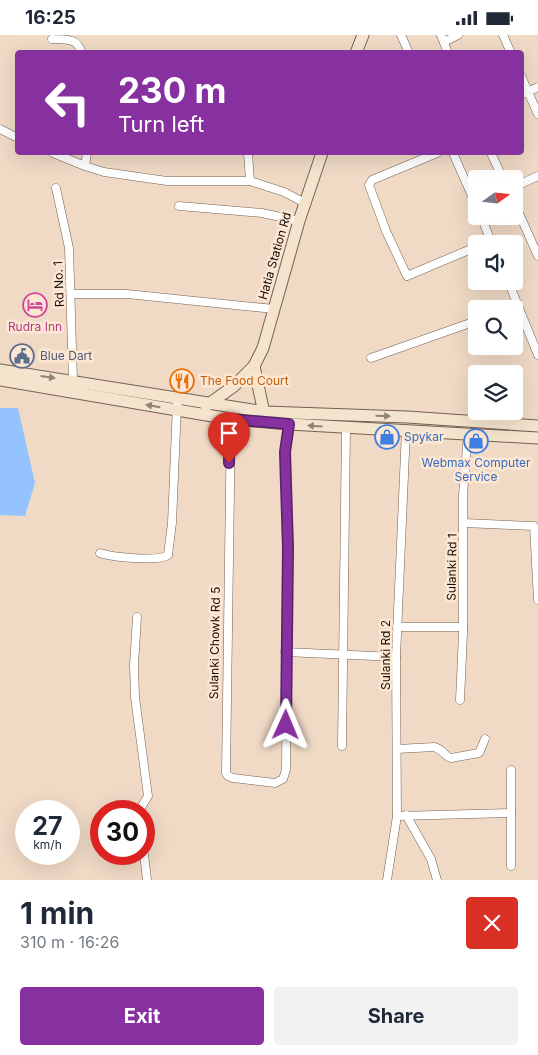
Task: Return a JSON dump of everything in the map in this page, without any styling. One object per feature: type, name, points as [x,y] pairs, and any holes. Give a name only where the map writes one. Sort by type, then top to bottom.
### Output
[{"type":"main road","points":[[357,50],[363,35]]},
{"type":"main road","name":"Hatia Station Rd","points":[[254,366],[263,348],[299,221],[321,155]]},
{"type":"main road","points":[[205,409],[234,386],[254,366]]},
{"type":"main road","points":[[254,366],[265,417]]},
{"type":"main road","points":[[0,370],[73,381],[177,405]]},
{"type":"main road","points":[[0,380],[265,417],[406,417],[538,427]]},
{"type":"main road","points":[[265,417],[289,424],[538,438]]},
{"type":"street","points":[[401,35],[408,50]]},
{"type":"street","points":[[442,39],[458,35]]},
{"type":"street","points":[[503,35],[510,50]]},
{"type":"street","points":[[52,39],[73,40],[79,44],[81,50]]},
{"type":"street","points":[[538,87],[525,93],[538,114]]},
{"type":"street","points":[[0,129],[15,136]]},
{"type":"street","points":[[58,155],[104,173],[167,181],[250,181],[284,192],[305,203]]},
{"type":"street","points":[[85,166],[87,155]]},
{"type":"street","points":[[248,155],[250,181]]},
{"type":"street","points":[[432,155],[372,180],[368,185],[386,231],[407,276],[468,250]]},
{"type":"street","points":[[455,155],[468,186]]},
{"type":"street","points":[[493,155],[499,170]]},
{"type":"street","points":[[523,183],[538,176]]},
{"type":"street","name":"Rd No. 1","points":[[56,188],[69,248],[72,294],[73,381]]},
{"type":"street","points":[[179,206],[262,213],[299,221]]},
{"type":"street","points":[[523,222],[538,256]]},
{"type":"street","points":[[72,294],[127,294],[274,309]]},
{"type":"street","points":[[371,358],[468,324]]},
{"type":"street","points":[[523,325],[538,355]]},
{"type":"street","points":[[100,553],[133,558],[162,558],[168,555],[177,405]]},
{"type":"street","name":"Sulanki Chowk Rd 5","points":[[231,413],[226,671],[228,776],[280,782],[285,776],[285,652]]},
{"type":"street","points":[[289,424],[285,452],[288,548],[285,652],[396,657]]},
{"type":"street","points":[[342,747],[344,655],[342,607],[346,428]]},
{"type":"street","name":"Sulanki Rd 2","points":[[387,880],[396,816],[398,749],[396,657],[406,430]]},
{"type":"street","name":"Sulanki Rd 1","points":[[460,700],[463,627],[463,495],[468,434]]},
{"type":"street","points":[[464,523],[534,526],[538,600]]},
{"type":"street","points":[[137,617],[134,665],[135,697],[148,796],[146,800]]},
{"type":"street","points":[[397,627],[463,627]]},
{"type":"street","points":[[398,749],[440,748],[447,757],[451,758],[479,753],[485,739]]},
{"type":"street","points":[[511,770],[511,866]]},
{"type":"street","points":[[396,816],[511,813]]},
{"type":"street","points":[[406,815],[431,859],[437,880]]},
{"type":"street","points":[[145,865],[147,880]]},
{"type":"water","points":[[0,408],[18,408],[35,483],[25,516],[0,515]]},
{"type":"place","name":"Rudra Inn","points":[[35,305]]},
{"type":"place","name":"Blue Dart","points":[[22,356]]},
{"type":"place","name":"The Food Court","points":[[182,381]]},
{"type":"place","name":"Spykar","points":[[387,437]]},
{"type":"place","name":"Webmax Computer Service","points":[[476,441]]},
{"type":"route","points":[[229,463],[230,419],[289,424],[285,452],[288,548],[285,652],[286,725]]}]
